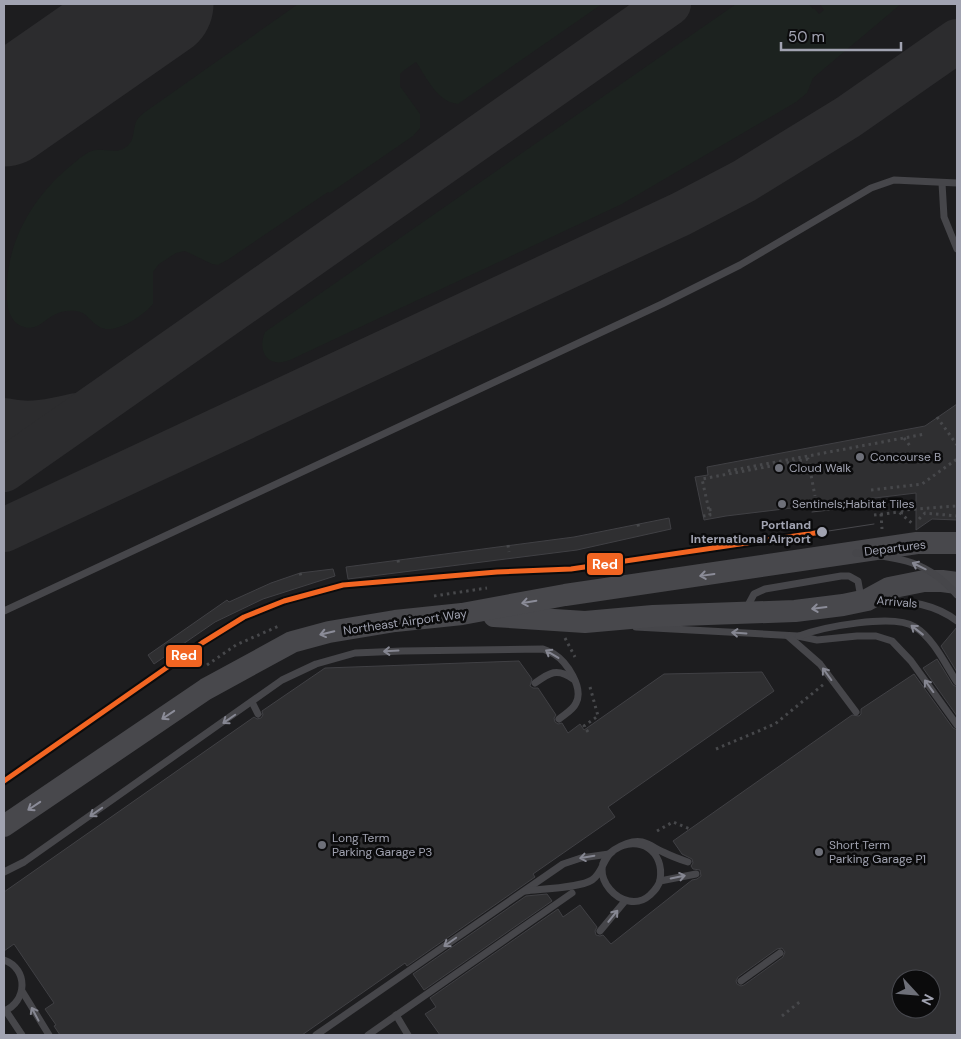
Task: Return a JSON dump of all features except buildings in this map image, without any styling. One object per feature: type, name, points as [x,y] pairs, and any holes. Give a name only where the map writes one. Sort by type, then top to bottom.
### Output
[{"type":"main road","name":"Departures","points":[[856,553],[918,543],[957,543]]},
{"type":"main road","name":"Northeast Airport Way","points":[[4,826],[206,689],[292,642],[329,632],[385,623],[462,614],[565,595],[856,553]]},
{"type":"main road","name":"Arrivals","points":[[865,600],[889,588],[924,581],[957,583]]},
{"type":"main road","points":[[462,614],[585,622],[653,616],[795,611],[843,605],[865,600]]},
{"type":"lane","points":[[4,611],[662,304],[740,265],[871,188],[894,180],[942,184],[957,183]]},
{"type":"lane","points":[[942,184],[944,217],[957,249]]},
{"type":"lane","name":"Departures","points":[[856,553],[901,558],[918,565],[946,583],[957,595]]},
{"type":"lane","name":"Arrivals","points":[[865,600],[911,601],[935,609],[957,621]]},
{"type":"lane","points":[[798,636],[818,629],[883,621],[907,623],[917,628],[927,638],[957,682]]},
{"type":"lane","points":[[585,622],[652,629],[798,636],[817,640],[876,636],[892,641],[911,661],[957,725]]},
{"type":"lane","points":[[788,636],[820,664],[856,712]]},
{"type":"lane","points":[[4,872],[24,862],[282,680],[316,664],[355,653],[402,650],[543,649],[554,654],[563,662],[576,680],[578,689],[578,699],[575,706],[559,718],[570,710],[577,698],[577,689],[574,681],[567,675],[558,672],[549,673],[535,683]]},
{"type":"lane","points":[[252,702],[258,714]]},
{"type":"lane","points":[[525,890],[582,884],[593,880],[601,870],[608,855],[615,849],[632,843],[642,845],[651,850],[658,857],[661,866],[658,887],[648,897],[638,901],[625,900],[612,891],[602,874],[601,869],[607,856],[614,850],[632,841],[641,842],[688,862]]},
{"type":"lane","points":[[316,1035],[563,864],[581,858],[609,854],[624,845],[634,843],[651,849],[661,865],[658,888],[647,898],[637,901],[628,901],[615,895],[606,883],[601,870]]},
{"type":"lane","points":[[660,881],[696,874]]},
{"type":"lane","points":[[368,1035],[572,893]]},
{"type":"lane","points":[[600,931],[625,900]]},
{"type":"lane","points":[[740,981],[780,953]]},
{"type":"lane","points":[[4,960],[15,967],[20,974],[22,991],[16,1003],[5,1011],[22,1035]]},
{"type":"lane","points":[[22,991],[49,1035]]},
{"type":"lane","points":[[396,1015],[407,1032],[415,1035]]},
{"type":"path","points":[[937,417],[957,445]]},
{"type":"path","points":[[728,471],[925,434]]},
{"type":"path","points":[[904,438],[910,446]]},
{"type":"path","points":[[704,516],[710,515],[702,479],[738,475],[808,459],[815,496]]},
{"type":"path","points":[[872,490],[922,484],[957,459]]},
{"type":"path","points":[[874,515],[901,512],[903,510],[957,506]]},
{"type":"path","points":[[709,510],[715,509]]},
{"type":"path","points":[[901,512],[919,528]]},
{"type":"path","points":[[919,519],[925,513],[957,516]]},
{"type":"path","points":[[638,524],[639,530]]},
{"type":"path","points":[[508,545],[509,552]]},
{"type":"path","points":[[398,560],[400,566]]},
{"type":"path","points":[[300,573],[302,579]]},
{"type":"path","points":[[716,749],[775,724],[830,679]]},
{"type":"path","points":[[657,831],[673,822],[690,829]]},
{"type":"path","points":[[782,1016],[802,1000]]},
{"type":"shaded area","name":"Portland International Airport","points":[[4,4],[957,4],[957,1035],[4,1035]]},
{"type":"shaded area","points":[[298,4],[602,4],[458,104],[444,99],[438,94],[416,62],[400,74],[400,86],[420,114],[420,128],[413,136],[330,193],[328,192],[218,265],[185,251],[176,253],[159,264],[153,272],[153,304],[127,324],[112,329],[104,329],[83,313],[76,311],[56,314],[33,328],[24,327],[16,323],[8,309],[7,301],[10,261],[15,242],[23,224],[45,191],[59,176],[88,153],[94,150],[112,151],[126,147],[133,138],[137,120],[143,114]]},
{"type":"shaded area","points":[[736,4],[809,4],[819,14],[824,10],[820,4],[901,4],[813,78],[807,93],[796,102],[622,204],[290,360],[275,362],[270,360],[263,352],[262,346],[265,332]]},
{"type":"taxiway","points":[[4,470],[669,4]]},
{"type":"taxiway","points":[[4,530],[681,214],[744,181],[848,117],[957,41]]},
{"type":"taxiway","points":[[4,107],[23,99],[4,118]]},
{"type":"taxiway","points":[[4,420],[31,423],[77,415]]},
{"type":"runway","points":[[4,112],[159,4]]},
{"type":"tram line","points":[[812,512],[873,505]]},
{"type":"tram line","points":[[822,532],[874,524]]},
{"type":"transit line","name":"Red","points":[[4,781],[202,643],[244,617],[284,601],[343,585],[497,572],[571,569],[822,532]]},
{"type":"place","name":"Concourse B","points":[[860,457]]},
{"type":"place","name":"Cloud Walk","points":[[779,468]]},
{"type":"place","name":"Sentinels;Habitat Tiles","points":[[782,504]]},
{"type":"place","name":"Portland International Airport","points":[[822,532]]},
{"type":"place","name":"Long Term Parking Garage P3","points":[[322,845]]},
{"type":"place","name":"Short Term Parking Garage P1","points":[[819,852]]}]
